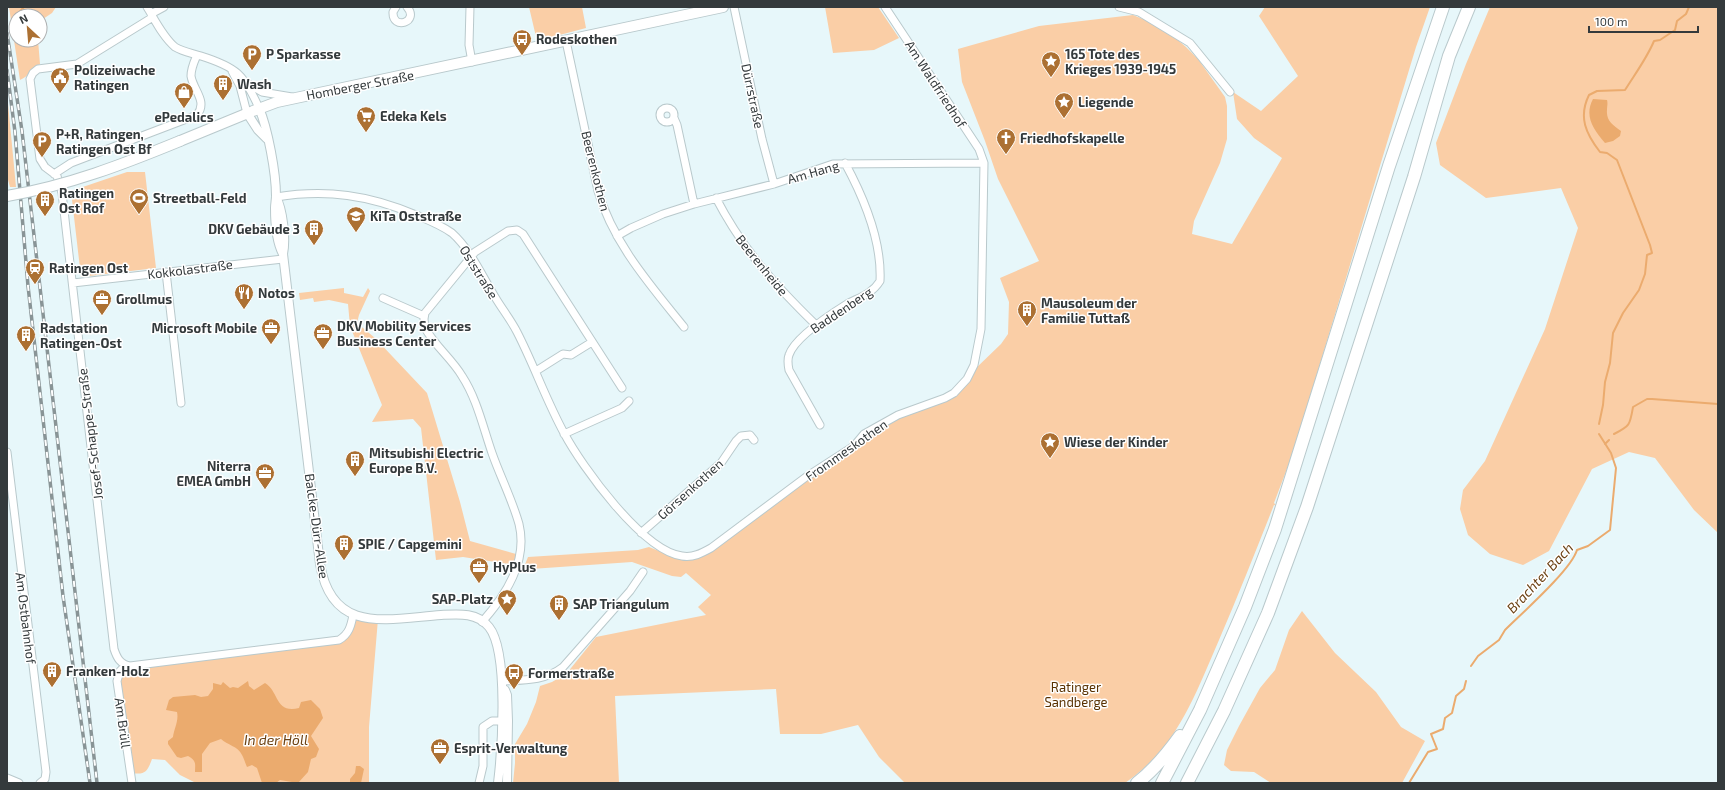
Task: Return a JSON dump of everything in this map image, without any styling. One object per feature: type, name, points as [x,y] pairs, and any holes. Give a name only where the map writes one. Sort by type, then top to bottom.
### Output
[{"type":"highway","points":[[1162,783],[1200,710],[1244,608],[1275,528],[1389,166],[1443,7]]},
{"type":"highway","points":[[1187,783],[1224,711],[1265,620],[1307,507],[1414,177],[1449,56],[1469,7]]},
{"type":"highway","points":[[1137,783],[1147,776],[1164,757],[1200,710]]},
{"type":"main road","name":"Homberger Straße","points":[[7,196],[50,187],[89,175],[180,141],[259,108],[296,98],[472,62],[723,7]]},
{"type":"street","points":[[147,7],[166,38],[174,46],[183,51],[223,63],[242,76],[259,108]]},
{"type":"street","points":[[152,16],[164,7]]},
{"type":"street","points":[[396,7],[393,12],[394,18],[397,22],[402,23],[407,21],[410,17],[408,7]]},
{"type":"street","points":[[470,7],[469,45],[472,62]]},
{"type":"street","name":"Dürrstraße","points":[[734,7],[762,139],[774,184]]},
{"type":"street","name":"Am Waldfriedhof","points":[[885,7],[979,149],[984,163]]},
{"type":"street","points":[[1119,7],[1139,12],[1190,43],[1230,92]]},
{"type":"street","name":"Josef-Schappe-Straße","points":[[126,665],[119,660],[114,649],[62,193],[57,176],[45,167],[40,159],[30,79],[32,74],[38,69],[77,64],[152,16]]},
{"type":"street","name":"Beerenkothen","points":[[566,41],[598,192],[606,215],[617,236],[641,271],[684,327]]},
{"type":"street","points":[[54,174],[71,163],[197,114],[201,107],[201,102],[191,78],[193,62],[197,55]]},
{"type":"street","points":[[231,69],[240,86],[247,113],[258,130],[267,139]]},
{"type":"street","points":[[246,83],[262,92],[296,98]]},
{"type":"street","name":"Balcke-Dürr-Allee","points":[[259,108],[266,125],[276,197],[280,205],[284,245],[283,256],[322,575],[325,586],[331,597],[345,611],[353,615],[378,620],[460,614],[474,617],[482,622]]},
{"type":"street","points":[[674,118],[677,125],[694,204]]},
{"type":"street","name":"Am Hang","points":[[617,236],[652,219],[694,204],[774,184],[826,166],[845,163],[984,163]]},
{"type":"street","name":"Baddenberg","points":[[820,425],[789,370],[787,362],[789,353],[795,345],[816,325],[848,304],[871,292],[880,281],[879,259],[871,226],[861,193],[845,163]]},
{"type":"street","name":"Frommeskothen","points":[[688,557],[700,554],[711,548],[806,477],[854,446],[864,434],[898,415],[945,398],[954,393],[967,379],[974,365],[981,329],[984,163]]},
{"type":"street","name":"Oststraße","points":[[276,197],[298,194],[334,193],[387,204],[428,220],[445,229],[458,239],[516,330],[564,434],[581,462],[642,533],[662,549],[680,556],[688,557]]},
{"type":"street","name":"Beerenheide","points":[[716,198],[730,224],[749,252],[770,278],[816,325]]},
{"type":"street","points":[[507,783],[505,720],[497,643],[488,627],[482,622],[499,601],[516,570],[520,549],[519,525],[492,454],[476,402],[463,376],[425,328],[424,316],[470,256],[483,246],[508,231],[520,231],[622,388]]},
{"type":"street","name":"Kokkolastraße","points":[[73,283],[283,256]]},
{"type":"street","points":[[166,272],[181,404]]},
{"type":"street","points":[[383,298],[424,316]]},
{"type":"street","points":[[536,371],[564,354],[571,355],[592,342]]},
{"type":"street","points":[[564,434],[622,408],[630,401]]},
{"type":"street","name":"Görsenkothen","points":[[642,533],[721,463],[736,441],[742,436],[750,435],[754,440]]},
{"type":"street","name":"Am Ostbahnhof","points":[[7,452],[46,772],[41,783]]},
{"type":"street","points":[[502,682],[539,678],[555,673],[563,667],[630,591],[643,572]]},
{"type":"street","points":[[126,665],[134,666],[339,640],[344,638],[349,630],[353,615]]},
{"type":"street","name":"Am Brüll","points":[[126,665],[120,671],[117,681],[132,783]]},
{"type":"street","points":[[479,783],[483,766],[483,727],[489,722],[505,720]]},
{"type":"street","points":[[498,783],[505,720]]},
{"type":"street","points":[[7,778],[19,783]]},
{"type":"green space","points":[[56,7],[48,16],[48,8],[9,8]]},
{"type":"green space","points":[[529,7],[582,7],[586,28],[537,41]]},
{"type":"green space","points":[[825,7],[878,7],[899,38],[874,50],[833,53]]},
{"type":"green space","name":"Ratinger Sandberge","points":[[1265,7],[1430,7],[1416,47],[1293,453],[1274,503],[1277,506],[1274,505],[1247,573],[1192,701],[1171,737],[1159,753],[1143,769],[1125,783],[905,783],[879,757],[858,725],[821,734],[780,734],[776,689],[615,696],[619,783],[513,783],[515,744],[527,724],[536,702],[540,686],[552,682],[567,673],[596,637],[706,615],[698,607],[711,595],[686,573],[681,577],[672,576],[632,562],[531,569],[524,567],[528,557],[638,550],[649,547],[681,560],[693,556],[854,446],[864,434],[945,398],[1001,344],[1008,334],[1009,302],[1000,278],[1039,261],[998,179],[962,82],[958,49],[1039,26],[1133,15],[1162,27],[1198,59],[1225,97],[1227,106],[1227,139],[1220,163],[1194,221],[1192,234],[1232,244],[1282,158],[1254,138],[1237,119],[1233,92],[1261,111],[1298,76],[1259,16]]},
{"type":"green space","points":[[1490,7],[1718,7],[1718,533],[1694,510],[1655,458],[1629,452],[1592,469],[1549,551],[1523,565],[1490,554],[1468,535],[1460,509],[1463,490],[1485,461],[1545,329],[1578,228],[1561,188],[1486,198],[1440,165],[1436,143],[1466,64]]},
{"type":"green space","points":[[15,48],[39,48],[40,64],[20,80]]},
{"type":"green space","points":[[7,93],[16,187],[10,187],[7,176]]},
{"type":"green space","points":[[127,172],[145,172],[156,268],[81,277],[71,191]]},
{"type":"green space","points":[[344,288],[344,293],[363,297],[368,288],[370,291],[357,323],[375,338],[427,393],[460,502],[470,541],[516,554],[514,565],[463,557],[436,560],[421,428],[413,419],[372,422],[382,405],[350,326],[348,304],[329,300],[314,302],[313,298],[300,300],[299,293]]},
{"type":"green space","points":[[1302,611],[1335,653],[1376,692],[1401,727],[1425,741],[1402,783],[1271,783],[1254,772],[1231,771],[1224,765],[1227,750],[1239,726],[1260,688],[1275,670],[1289,630]]},
{"type":"green space","points":[[353,615],[378,619],[369,727],[369,783],[196,783],[180,775],[165,760],[152,759],[145,772],[130,773],[118,685],[126,665],[344,638]]},
{"type":"water","points":[[1593,99],[1607,100],[1607,114],[1609,120],[1621,131],[1620,136],[1613,141],[1605,143],[1591,122],[1589,111]]},
{"type":"water","name":"In der Höll","points":[[248,681],[249,686],[254,690],[265,683],[273,691],[281,705],[286,708],[299,708],[301,702],[311,700],[320,709],[323,718],[311,736],[319,749],[316,757],[311,759],[308,772],[298,783],[280,780],[276,783],[262,783],[257,768],[252,765],[247,767],[240,752],[221,739],[210,743],[202,754],[202,772],[195,772],[195,763],[193,759],[188,756],[181,758],[177,757],[168,744],[168,741],[173,737],[177,722],[177,712],[166,710],[169,700],[173,697],[195,695],[201,697],[208,696],[213,689],[213,683],[221,685],[223,682],[230,688],[238,688]]},
{"type":"water","points":[[356,766],[360,766],[364,769],[361,783],[350,783],[350,779],[355,773]]},
{"type":"waterway","name":"Brachter Bach","points":[[1599,424],[1603,405],[1605,382],[1610,363],[1613,333],[1623,313],[1639,290],[1645,274],[1647,255],[1652,253],[1617,160],[1607,153],[1600,152],[1591,139],[1585,125],[1584,111],[1589,95],[1597,91],[1625,90],[1654,41],[1660,40],[1675,30],[1677,21],[1686,14],[1689,7]]},
{"type":"waterway","points":[[1614,434],[1626,427],[1630,421],[1633,407],[1647,399],[1718,404]]},
{"type":"waterway","name":"Brachter Bach","points":[[1471,666],[1478,656],[1499,640],[1505,630],[1556,580],[1566,569],[1577,550],[1588,546],[1610,530],[1616,468],[1611,453],[1599,434]]},
{"type":"waterway","name":"Brachter Bach","points":[[1605,444],[1609,440]]},
{"type":"waterway","name":"Brachter Bach","points":[[1409,783],[1428,752],[1437,749],[1431,734],[1443,729],[1445,718],[1452,713],[1456,696],[1464,689],[1466,681]]},
{"type":"railway","points":[[7,33],[22,131],[97,783]]},
{"type":"railway","points":[[7,70],[15,132],[28,286],[63,596],[90,783]]},
{"type":"place","name":"Rodeskothen","points":[[522,56]]},
{"type":"place","name":"P Sparkasse","points":[[252,71]]},
{"type":"place","name":"165 Tote des Krieges 1939-1945","points":[[1051,78]]},
{"type":"place","name":"Polizeiwache Ratingen","points":[[60,94]]},
{"type":"place","name":"Wash","points":[[223,101]]},
{"type":"place","name":"ePedalics","points":[[184,109]]},
{"type":"place","name":"Liegende","points":[[1064,119]]},
{"type":"place","name":"Edeka Kels","points":[[366,133]]},
{"type":"place","name":"Friedhofskapelle","points":[[1006,155]]},
{"type":"place","name":"P+R, Ratingen, Ratingen Ost Bf","points":[[42,158]]},
{"type":"place","name":"Streetball-Feld","points":[[139,215]]},
{"type":"place","name":"Ratingen Ost Rof","points":[[45,217]]},
{"type":"place","name":"KiTa Oststraße","points":[[356,233]]},
{"type":"place","name":"DKV Gebäude 3","points":[[314,246]]},
{"type":"place","name":"Ratingen Ost","points":[[35,285]]},
{"type":"place","name":"Notos","points":[[244,310]]},
{"type":"place","name":"Grollmus","points":[[102,316]]},
{"type":"place","name":"Mausoleum der Familie Tuttaß","points":[[1027,327]]},
{"type":"place","name":"Microsoft Mobile","points":[[271,345]]},
{"type":"place","name":"DKV Mobility Services Business Center","points":[[323,350]]},
{"type":"place","name":"Radstation Ratingen-Ost","points":[[26,352]]},
{"type":"place","name":"Wiese der Kinder","points":[[1050,459]]},
{"type":"place","name":"Mitsubishi Electric Europe B.V.","points":[[355,477]]},
{"type":"place","name":"Niterra EMEA GmbH","points":[[265,490]]},
{"type":"place","name":"SPIE / Capgemini","points":[[344,561]]},
{"type":"place","name":"HyPlus","points":[[479,584]]},
{"type":"place","name":"SAP-Platz","points":[[507,616]]},
{"type":"place","name":"SAP Triangulum","points":[[559,621]]},
{"type":"place","name":"Franken-Holz","points":[[52,688]]},
{"type":"place","name":"Formerstraße","points":[[514,690]]},
{"type":"place","name":"Esprit-Verwaltung","points":[[440,765]]}]
